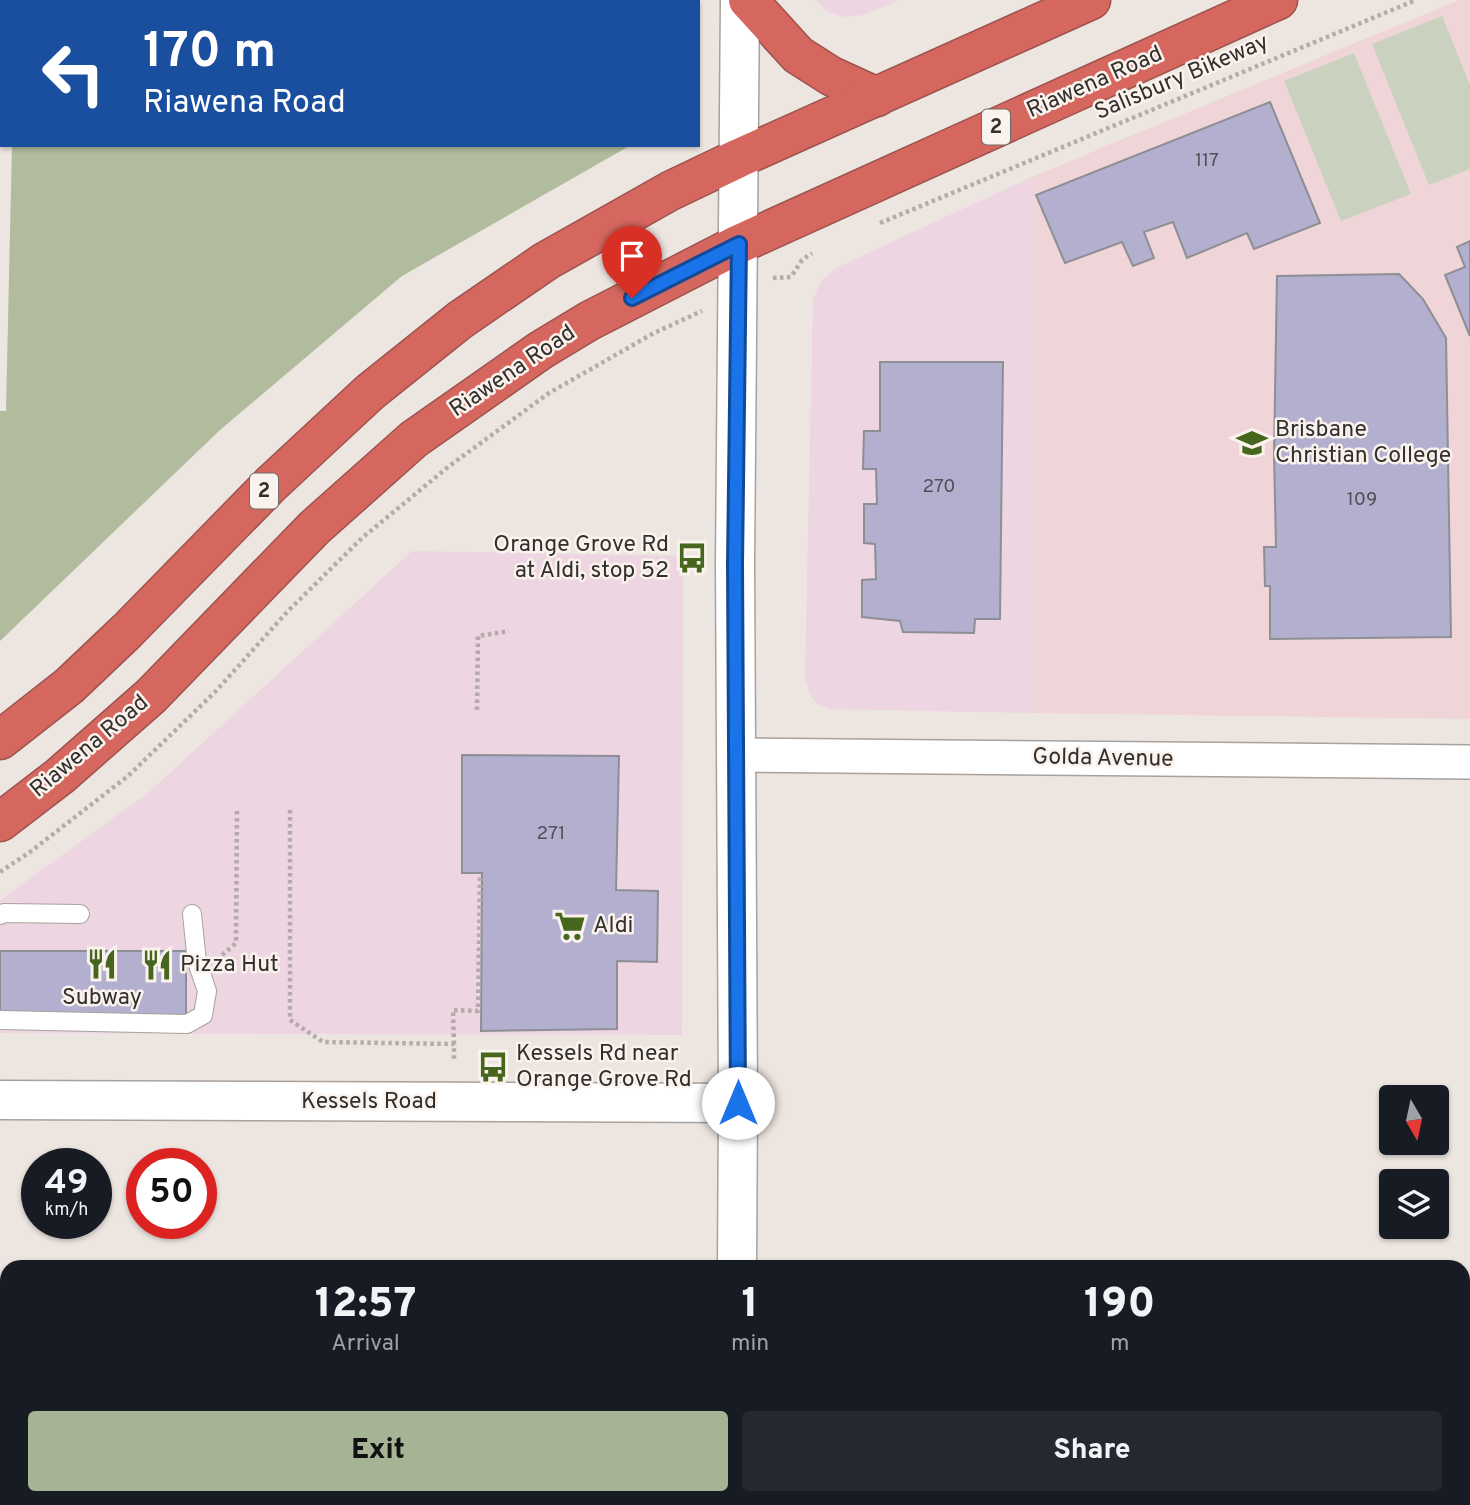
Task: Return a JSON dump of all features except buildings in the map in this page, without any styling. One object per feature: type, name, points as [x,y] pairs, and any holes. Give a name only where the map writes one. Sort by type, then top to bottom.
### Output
[{"type":"highway","points":[[748,0],[798,55],[831,76],[877,97]]},
{"type":"highway","name":"2","points":[[0,740],[88,668],[271,484],[370,392],[460,320],[545,261],[670,191],[739,158],[1091,0]]},
{"type":"highway","name":"Riawena Road","points":[[0,822],[60,776],[151,696],[314,528],[414,439],[541,350],[589,321],[739,244],[1278,0]]},
{"type":"main road","points":[[737,1260],[735,755],[740,0]]},
{"type":"main road","name":"Kessels Road","points":[[0,1100],[738,1103]]},
{"type":"street","name":"Golda Avenue","points":[[735,755],[1470,762]]},
{"type":"lane","points":[[0,915],[4,912],[80,914]]},
{"type":"lane","points":[[0,1020],[187,1024],[202,1016],[207,991],[196,955],[192,914]]},
{"type":"path","name":"Salisbury Bikeway","points":[[879,223],[1416,0]]},
{"type":"path","points":[[777,276],[791,277],[802,260],[815,250]]},
{"type":"path","points":[[0,872],[128,776],[215,692],[288,611],[362,538],[448,467],[548,393],[672,324]]},
{"type":"path","points":[[478,710],[478,636],[509,631]]},
{"type":"path","points":[[196,955],[222,955],[236,943],[237,808]]},
{"type":"path","points":[[290,810],[290,1020],[323,1042],[454,1044]]},
{"type":"path","points":[[454,1061],[453,1010],[478,1010],[480,874]]},
{"type":"shaded area","points":[[815,0],[900,0],[863,15],[844,17],[827,11]]},
{"type":"shaded area","name":"Brisbane Christian College","points":[[1459,0],[1470,0],[1470,719],[1035,713],[1034,176]]},
{"type":"shaded area","points":[[1034,176],[1035,713],[831,709],[819,705],[811,697],[805,679],[813,299],[822,280],[838,267]]},
{"type":"shaded area","points":[[412,551],[683,556],[682,1035],[0,1033],[0,900],[147,794]]},
{"type":"green space","points":[[1442,16],[1470,85],[1470,169],[1429,185],[1372,44]]},
{"type":"green space","points":[[1354,53],[1411,194],[1341,221],[1284,81]]},
{"type":"green space","points":[[12,147],[628,147],[402,276],[220,430],[0,641],[0,411],[6,411]]},
{"type":"place","name":"Brisbane Christian College","points":[[1252,443]]},
{"type":"place","name":"Orange Grove Rd at Aldi, stop 52","points":[[692,558]]},
{"type":"place","name":"Aldi","points":[[570,926]]},
{"type":"place","name":"Subway","points":[[102,964]]},
{"type":"place","name":"Pizza Hut","points":[[157,965]]},
{"type":"place","name":"Kessels Rd near Orange Grove Rd","points":[[493,1067]]},
{"type":"route","points":[[632,298],[739,244],[735,564],[738,1103]]}]
